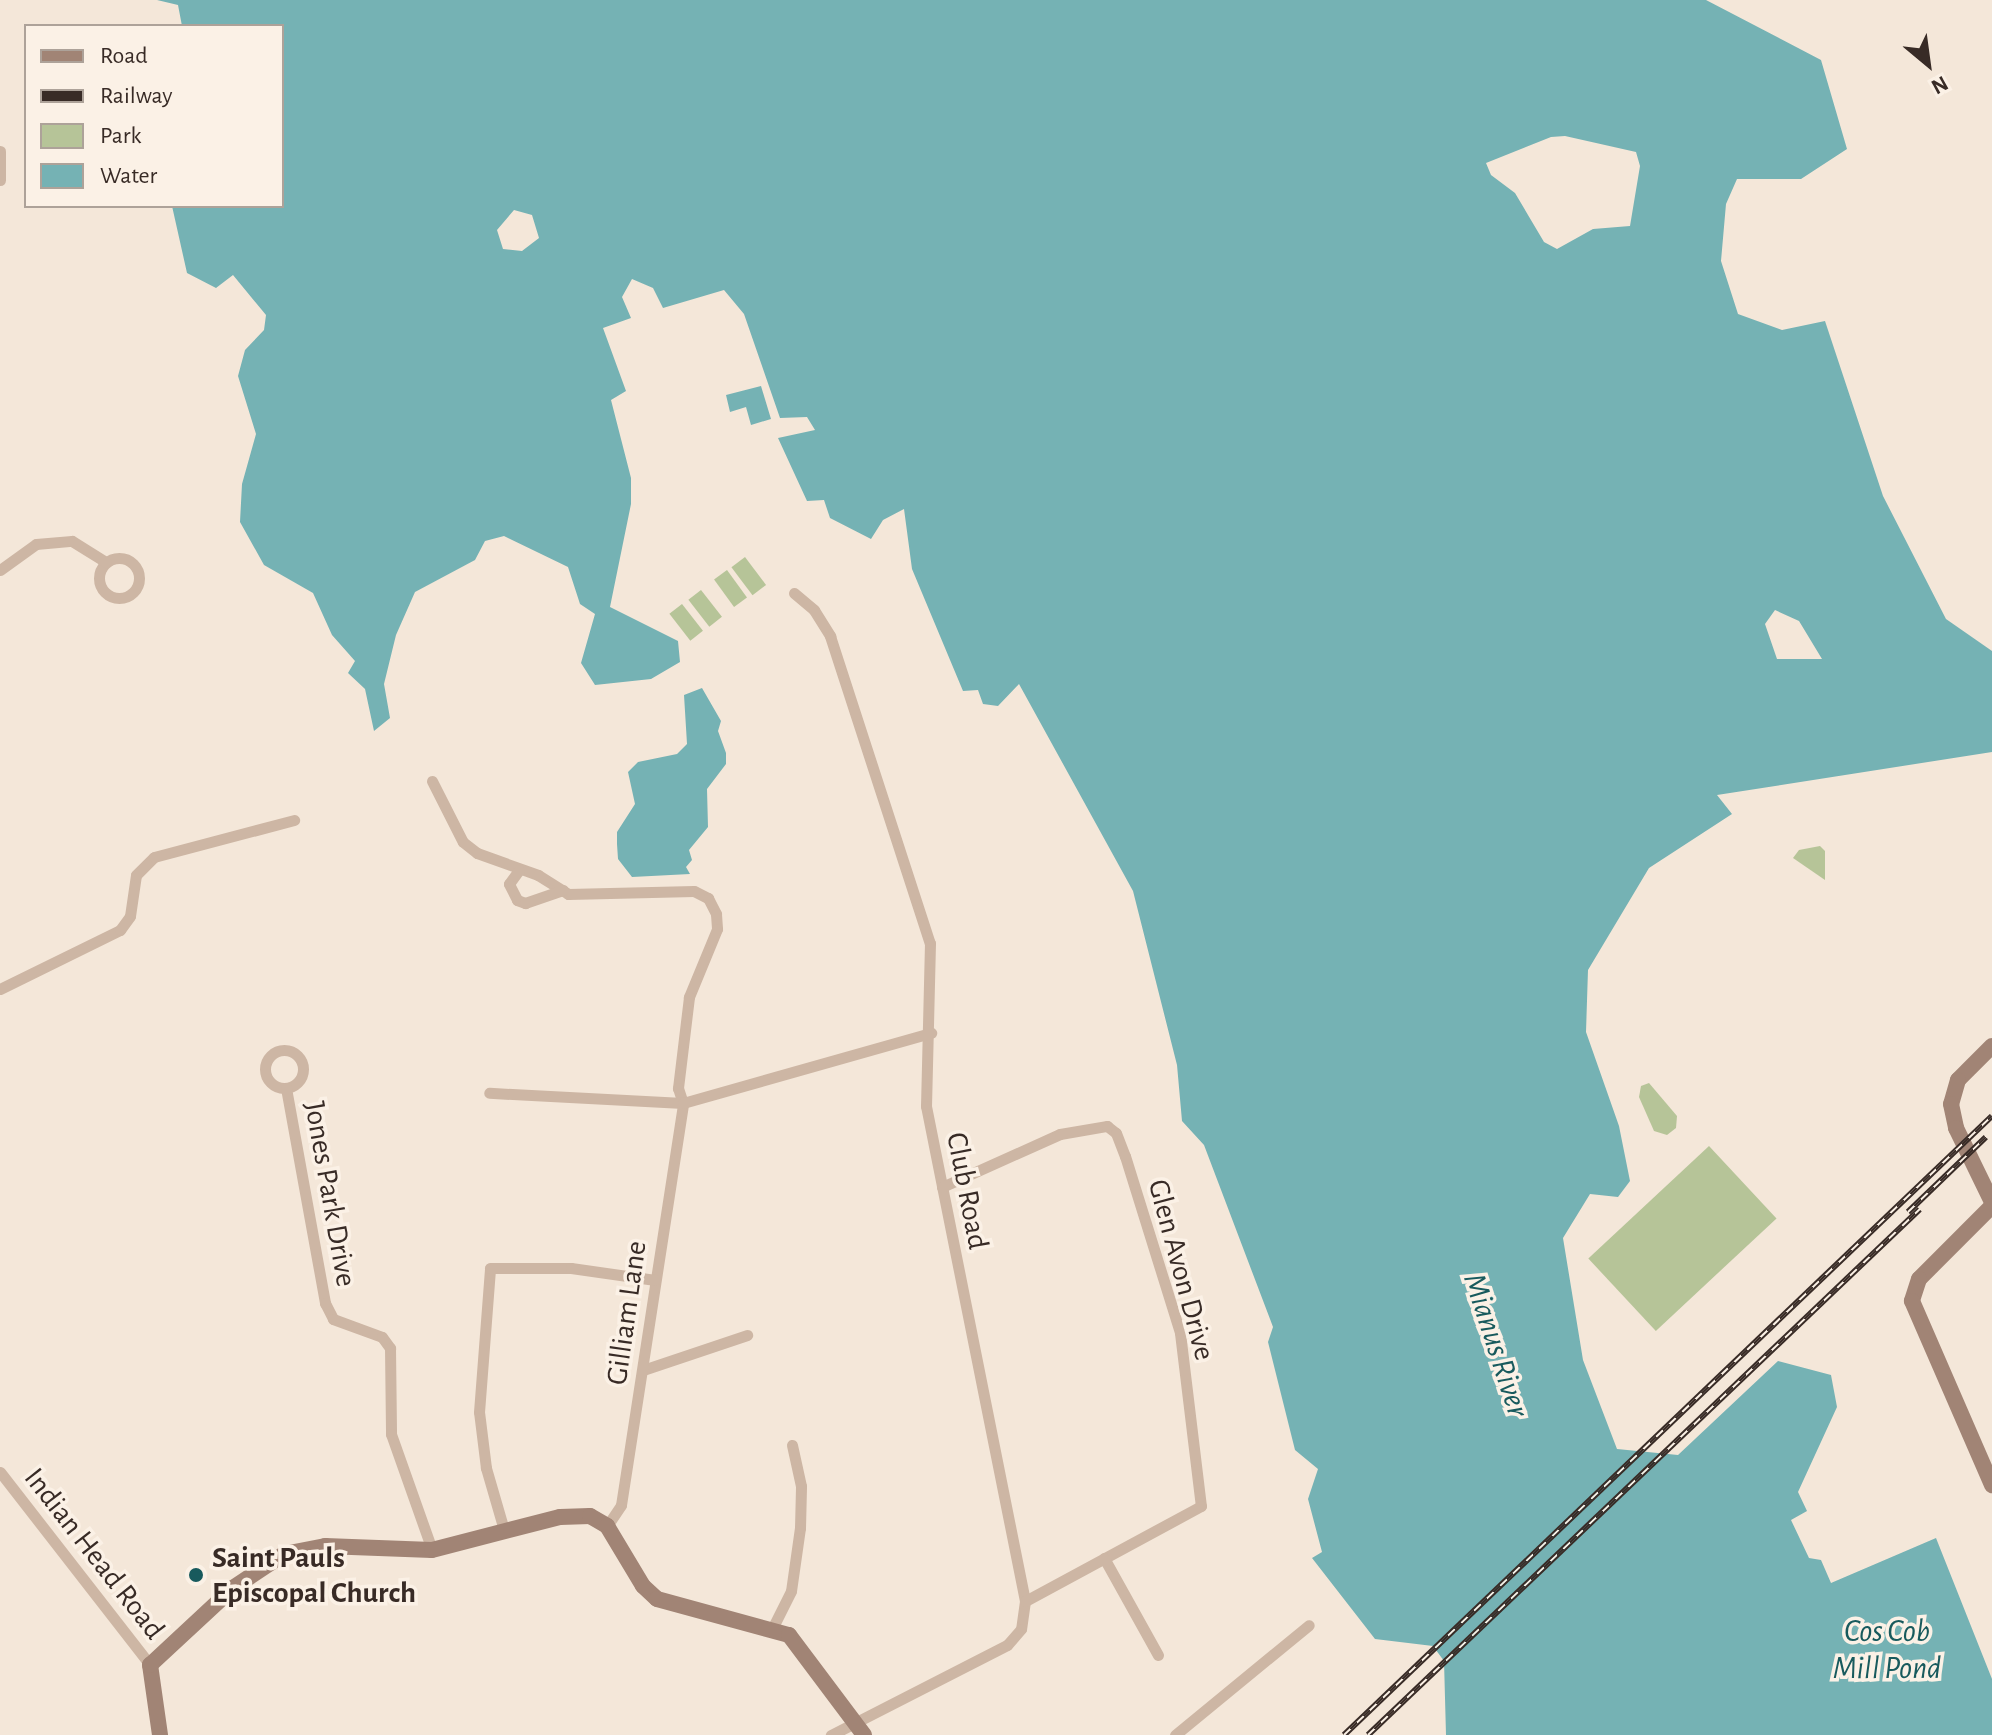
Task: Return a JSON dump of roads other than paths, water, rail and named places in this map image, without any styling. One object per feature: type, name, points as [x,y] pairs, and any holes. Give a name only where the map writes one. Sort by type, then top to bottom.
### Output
[{"type":"street","points":[[0,151],[0,180]]},
{"type":"street","points":[[0,570],[36,544],[72,541],[106,562]]},
{"type":"street","name":"Club Road","points":[[794,593],[814,610],[830,636],[930,943],[931,1033],[926,1106],[1025,1601],[1021,1629],[1007,1645],[859,1729],[831,1735]]},
{"type":"street","points":[[432,781],[463,842],[563,890]]},
{"type":"street","points":[[0,989],[120,930],[130,916],[136,875],[154,857],[294,820]]},
{"type":"street","points":[[519,870],[509,884],[517,900],[525,903],[563,890]]},
{"type":"street","name":"Gilliam Lane","points":[[563,890],[588,896],[694,891],[708,898],[717,929],[689,997],[678,1088],[683,1103],[643,1370],[621,1505],[607,1526]]},
{"type":"street","points":[[489,1093],[683,1103],[931,1033]]},
{"type":"street","points":[[1992,1046],[1958,1080],[1951,1104],[1962,1141],[1992,1204],[1919,1279],[1913,1307],[1992,1485]]},
{"type":"street","name":"Jones Park Drive","points":[[286,1088],[325,1303],[333,1319],[382,1337],[390,1348],[394,1449],[432,1550]]},
{"type":"street","name":"Glen Avon Drive","points":[[942,1187],[1060,1134],[1094,1126],[1116,1133],[1180,1333],[1201,1506],[1025,1601]]},
{"type":"street","points":[[504,1530],[486,1468],[479,1412],[490,1268],[571,1268],[655,1280]]},
{"type":"street","points":[[643,1370],[747,1335]]},
{"type":"street","points":[[773,1627],[791,1591],[800,1528],[801,1486],[792,1445]]},
{"type":"street","name":"Indian Head Road","points":[[0,1472],[150,1665]]},
{"type":"street","points":[[160,1735],[150,1665],[233,1588],[284,1554],[325,1546],[432,1550],[560,1517],[590,1516],[607,1526],[643,1586],[657,1599],[773,1627],[802,1646],[859,1729]]},
{"type":"street","points":[[1104,1558],[1158,1655]]},
{"type":"street","points":[[1175,1735],[1309,1625]]},
{"type":"water","points":[[157,0],[1706,0],[1821,60],[1847,149],[1801,179],[1737,179],[1726,204],[1721,261],[1738,314],[1782,330],[1825,321],[1883,496],[1946,619],[1992,651],[1992,752],[1717,795],[1732,814],[1649,868],[1588,970],[1586,1032],[1619,1126],[1630,1181],[1618,1197],[1590,1194],[1563,1238],[1583,1360],[1617,1449],[1678,1455],[1778,1361],[1831,1375],[1837,1407],[1798,1492],[1807,1511],[1791,1520],[1809,1558],[1821,1560],[1831,1583],[1936,1538],[1992,1679],[1992,1735],[1446,1735],[1444,1661],[1433,1646],[1375,1639],[1312,1558],[1322,1552],[1308,1499],[1318,1469],[1295,1450],[1268,1342],[1273,1327],[1204,1145],[1182,1121],[1177,1065],[1133,891],[1019,684],[998,706],[983,704],[978,690],[963,691],[912,569],[904,509],[883,520],[871,539],[830,518],[824,500],[807,501],[778,438],[815,430],[807,417],[780,418],[744,314],[724,290],[663,308],[653,288],[632,279],[622,297],[631,318],[603,328],[626,391],[611,400],[631,478],[631,504],[610,607],[678,641],[680,662],[651,679],[595,685],[581,663],[595,614],[580,604],[568,567],[504,536],[485,541],[475,560],[415,592],[396,635],[384,684],[390,718],[374,731],[365,689],[348,673],[355,661],[332,635],[313,593],[264,565],[240,522],[242,484],[256,434],[238,376],[245,350],[264,330],[266,315],[233,275],[216,288],[187,273],[172,208],[284,208],[284,24],[182,24],[178,5]],"holes":[[[1565,136],[1636,152],[1640,166],[1630,226],[1593,229],[1557,249],[1544,242],[1515,193],[1491,175],[1486,163],[1551,137]],[[514,210],[532,215],[539,238],[522,251],[503,249],[497,230]],[[1775,610],[1799,621],[1822,659],[1777,659],[1765,624]]]},
{"type":"water","points":[[761,386],[771,419],[751,425],[746,407],[730,412],[726,395]]},
{"type":"water","points":[[702,688],[721,721],[718,731],[726,753],[726,764],[707,789],[708,827],[689,850],[692,860],[686,867],[690,874],[632,877],[618,859],[617,844],[617,832],[635,804],[628,772],[638,762],[677,754],[687,744],[684,695]]},
{"type":"railway","points":[[1344,1735],[1992,1116]]},
{"type":"railway","points":[[1908,1212],[1986,1137]]},
{"type":"railway","points":[[1368,1735],[1920,1209]]},
{"type":"place","name":"Saint Pauls Episcopal Church","points":[[196,1575]]},
{"type":"water label","name":"Mianus River","points":[[1496,1345]]},
{"type":"water label","name":"Cos Cob Mill Pond","points":[[1887,1650]]}]
